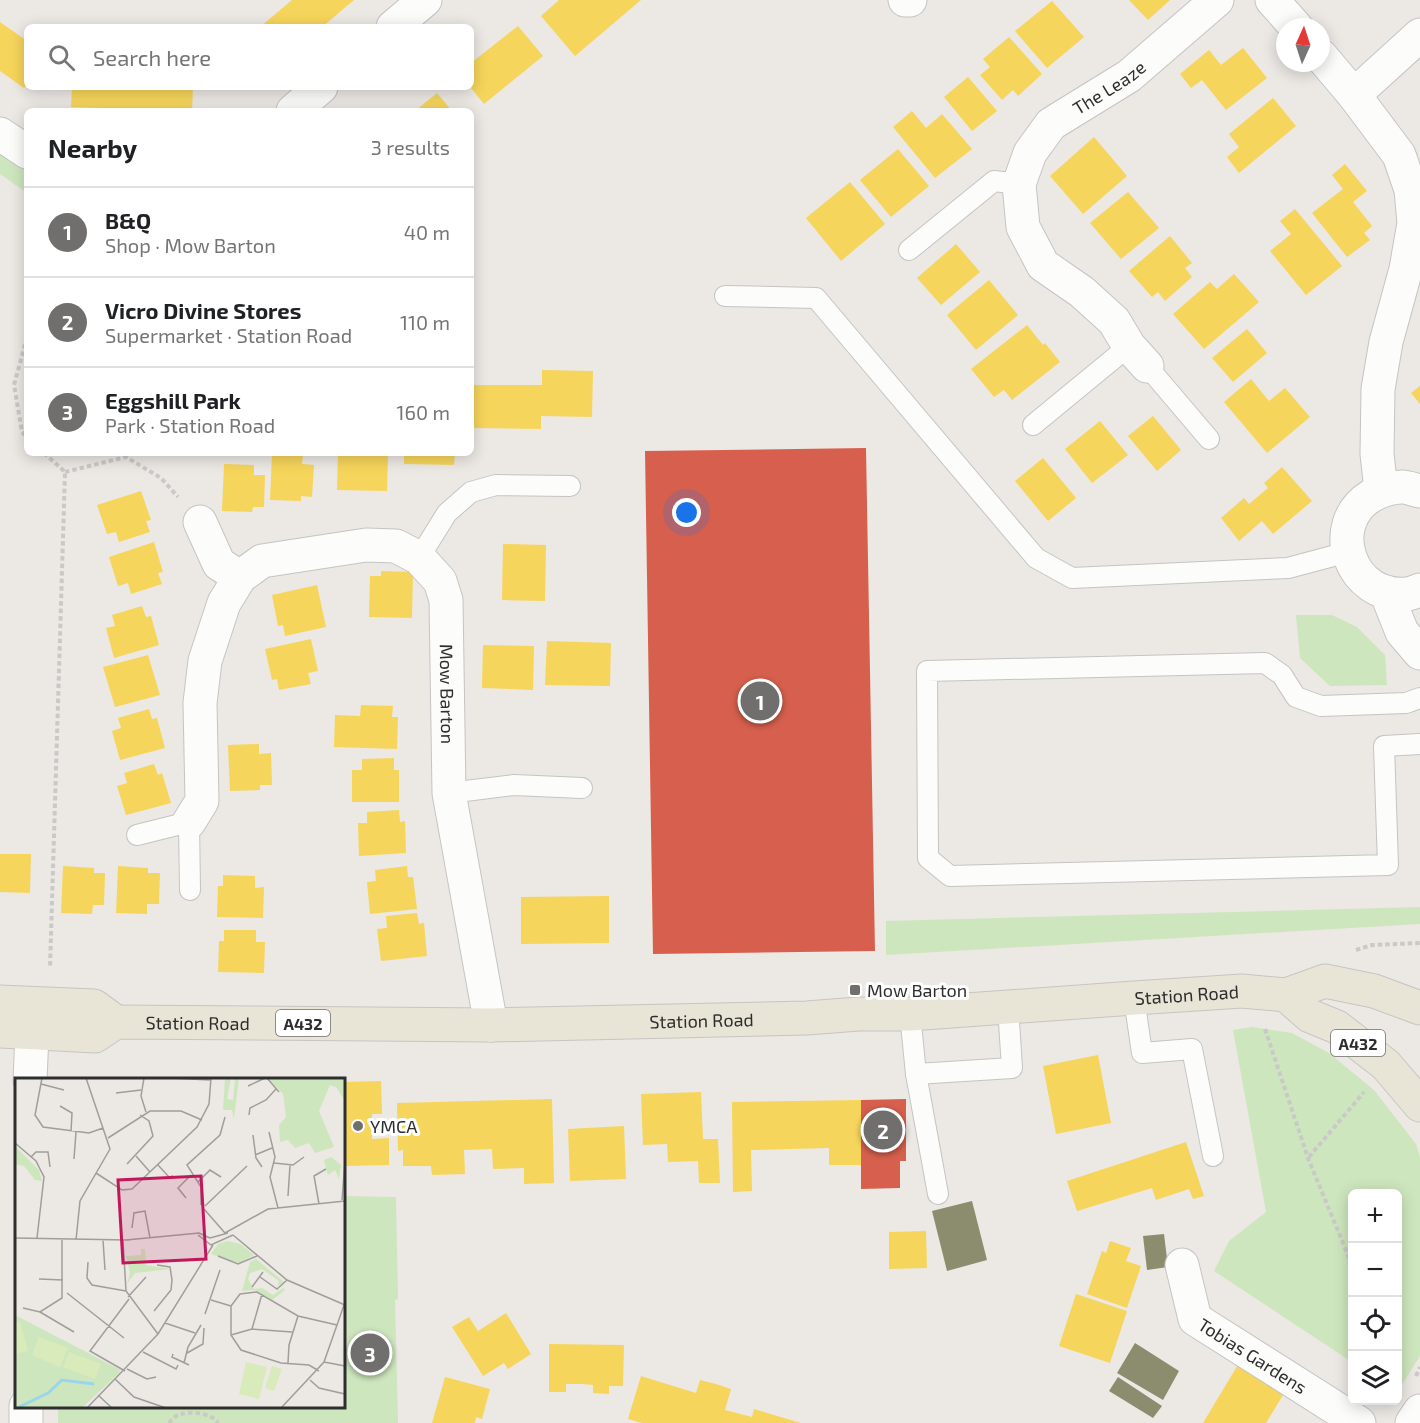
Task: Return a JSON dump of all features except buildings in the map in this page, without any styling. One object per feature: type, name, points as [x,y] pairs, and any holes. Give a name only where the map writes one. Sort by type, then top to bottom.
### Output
[{"type":"main road","name":"Station Road","points":[[16,1033],[95,1036],[116,1022],[491,1025],[910,1014],[1242,992],[1286,995],[1325,981],[1374,991],[1420,1008]]},
{"type":"main road","name":"A432","points":[[1286,995],[1310,1016],[1337,1027],[1386,1065],[1420,1104]]},
{"type":"main road","points":[[0,1002],[94,1006],[116,1022]]},
{"type":"street","points":[[397,24],[425,0]]},
{"type":"street","points":[[905,0],[910,0]]},
{"type":"street","name":"The Leaze","points":[[1138,356],[1114,321],[1082,292],[1043,265],[1023,227],[1019,184],[1030,153],[1051,124],[1129,76],[1217,0]]},
{"type":"street","points":[[1354,95],[1420,35]]},
{"type":"street","points":[[1330,67],[1399,155],[1411,190],[1416,234],[1386,342],[1378,389],[1377,454],[1382,490]]},
{"type":"street","points":[[296,108],[318,90]]},
{"type":"street","points":[[0,134],[24,150]]},
{"type":"street","points":[[1420,491],[1401,487],[1382,490],[1365,500],[1353,515],[1347,533],[1348,552],[1355,570],[1368,584],[1386,592],[1407,594],[1420,590]]},
{"type":"street","points":[[200,522],[219,564],[240,577]]},
{"type":"street","name":"Mow Barton","points":[[189,822],[202,801],[200,703],[205,661],[224,603],[240,577],[262,561],[366,545],[396,546],[419,558],[440,581],[446,600],[449,793],[491,1025]]},
{"type":"street","points":[[1386,592],[1402,632],[1420,653]]},
{"type":"street","points":[[16,1033],[29,1078]]},
{"type":"street","name":"Tobias Gardens","points":[[1182,1265],[1196,1319],[1359,1423]]},
{"type":"street","points":[[1412,1423],[1420,1411]]},
{"type":"lane","points":[[909,250],[994,181],[1019,184]]},
{"type":"lane","points":[[725,296],[816,298],[1036,558],[1072,578],[1288,568],[1348,552]]},
{"type":"lane","points":[[1033,425],[1138,356]]},
{"type":"lane","name":"The Leaze","points":[[1138,356],[1209,439]]},
{"type":"lane","points":[[419,558],[447,513],[471,492],[496,485],[570,486]]},
{"type":"lane","points":[[1420,698],[1406,704],[1321,706],[1296,697],[1282,675],[1265,663],[927,671],[928,858],[950,876],[1388,865],[1384,746],[1420,744]]},
{"type":"lane","points":[[449,793],[514,785],[582,788]]},
{"type":"lane","points":[[137,836],[189,822],[190,890]]},
{"type":"lane","points":[[1134,998],[1142,1053],[1192,1048],[1213,1156]]},
{"type":"lane","points":[[916,1074],[1012,1068],[1008,1007]]},
{"type":"lane","points":[[910,1014],[916,1074],[938,1194]]},
{"type":"path","points":[[24,348],[14,385],[21,432],[24,434]]},
{"type":"path","points":[[47,456],[65,472],[49,1004]]},
{"type":"path","points":[[65,472],[126,457],[161,478],[200,522]]},
{"type":"path","points":[[1353,951],[1372,945],[1420,943]]},
{"type":"path","points":[[1263,1023],[1308,1158],[1348,1253]]},
{"type":"path","points":[[1308,1158],[1367,1089]]},
{"type":"path","points":[[169,1423],[179,1414],[190,1413],[209,1415],[218,1423]]},
{"type":"green space","points":[[0,151],[24,168],[24,191],[0,174]]},
{"type":"green space","points":[[1296,615],[1332,615],[1357,627],[1385,655],[1387,685],[1330,686],[1300,658]]},
{"type":"green space","points":[[1420,907],[1420,924],[886,955],[886,921]]},
{"type":"green space","points":[[1251,1027],[1292,1033],[1329,1053],[1374,1090],[1416,1144],[1420,1157],[1420,1356],[1402,1385],[1402,1189],[1348,1189],[1348,1359],[1214,1271],[1229,1241],[1266,1212],[1233,1030]]},
{"type":"green space","points":[[345,1196],[396,1197],[398,1299],[395,1300],[398,1423],[58,1423],[58,1408],[345,1408]]},
{"type":"place","name":"B&Q","points":[[760,701]]},
{"type":"place","name":"Mow Barton","points":[[855,990]]},
{"type":"place","name":"YMCA","points":[[358,1126]]},
{"type":"place","name":"Vicro Divine Stores","points":[[883,1130]]},
{"type":"place","name":"Eggshill Park","points":[[370,1353]]}]
